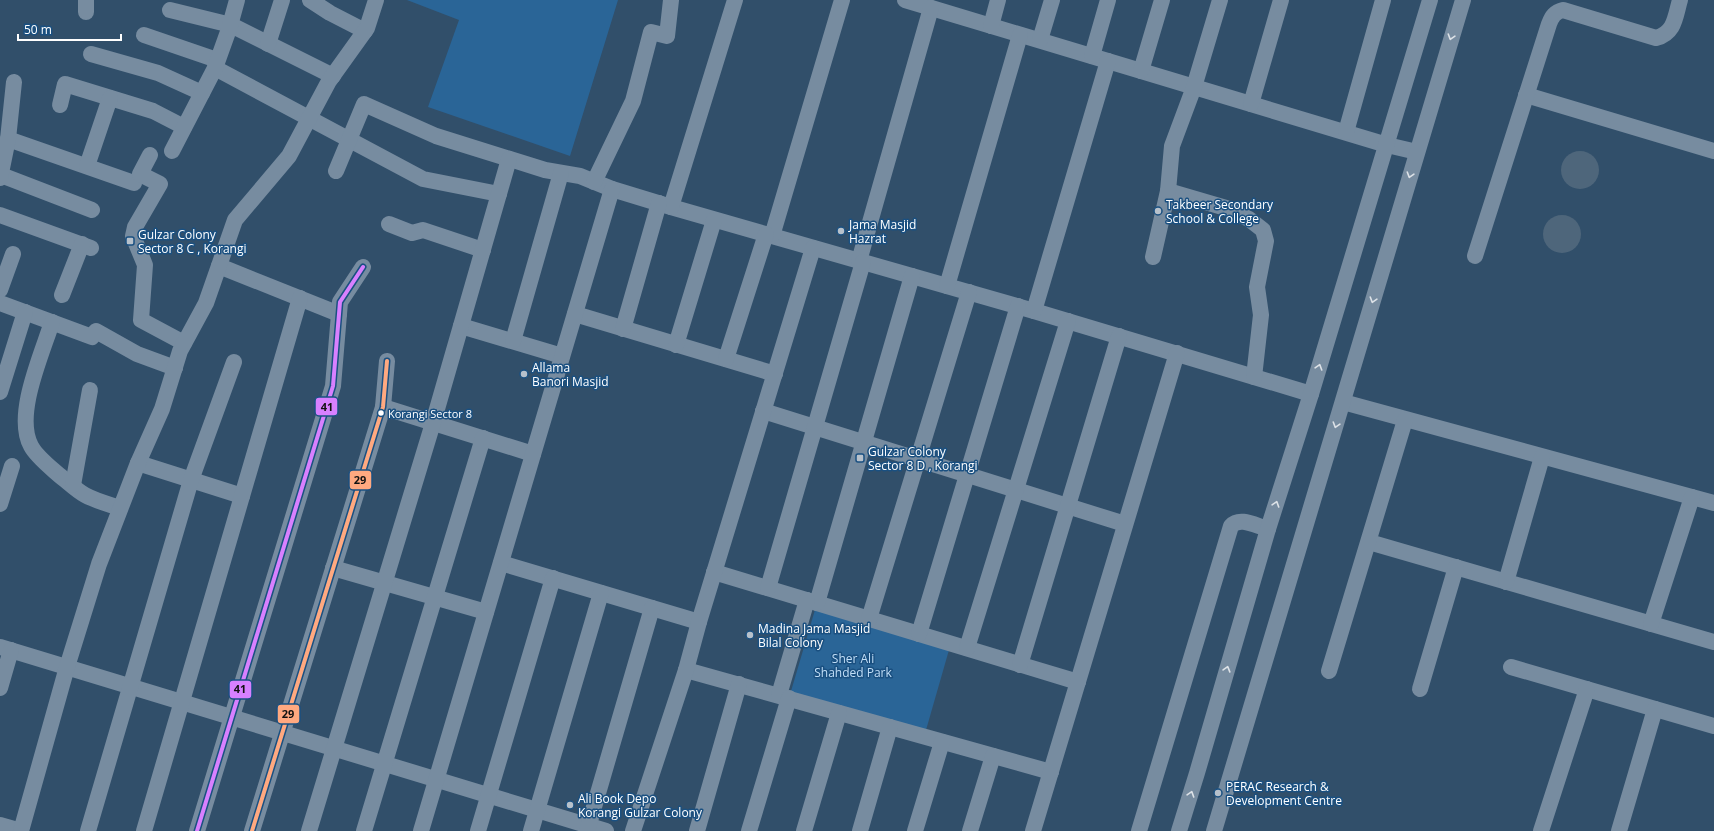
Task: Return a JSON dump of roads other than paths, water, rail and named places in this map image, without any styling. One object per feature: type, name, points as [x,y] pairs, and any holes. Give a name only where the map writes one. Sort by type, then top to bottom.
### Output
[{"type":"street","points":[[172,151],[216,64],[231,25],[237,0]]},
{"type":"street","points":[[268,44],[282,0]]},
{"type":"street","points":[[310,0],[330,13],[366,31]]},
{"type":"street","points":[[0,825],[21,831],[67,667],[99,564],[138,463],[162,409],[180,351],[206,303],[235,220],[289,156],[333,76],[366,31],[376,0]]},
{"type":"street","points":[[594,182],[633,101],[651,32],[667,36],[671,0]]},
{"type":"street","points":[[623,329],[735,0]]},
{"type":"street","points":[[726,359],[769,235],[842,0]]},
{"type":"street","points":[[905,0],[937,6],[1020,35],[1387,145],[1417,152]]},
{"type":"street","points":[[991,26],[998,0]]},
{"type":"street","points":[[1040,40],[1052,0]]},
{"type":"street","points":[[1092,56],[1108,0]]},
{"type":"street","points":[[1141,71],[1162,0]]},
{"type":"street","points":[[1153,257],[1168,191],[1172,146],[1194,87],[1220,0]]},
{"type":"street","points":[[1251,104],[1281,0]]},
{"type":"street","points":[[1346,132],[1383,0]]},
{"type":"street","points":[[1178,831],[1197,774],[1263,528],[1311,394],[1430,0]]},
{"type":"street","points":[[1214,831],[1463,0]]},
{"type":"street","points":[[1475,256],[1549,24],[1557,11],[1563,10],[1656,38],[1668,33],[1672,28],[1680,0]]},
{"type":"street","points":[[768,588],[861,262],[937,6]]},
{"type":"street","points":[[170,10],[231,25],[333,76]]},
{"type":"street","points":[[144,35],[216,64],[309,118],[423,179],[499,194]]},
{"type":"street","points":[[947,286],[1020,35]]},
{"type":"street","points":[[91,54],[158,73],[202,93]]},
{"type":"street","points":[[1034,311],[1108,61]]},
{"type":"street","points":[[14,82],[8,139],[1,176],[92,210]]},
{"type":"street","points":[[60,105],[65,84],[153,112],[184,127]]},
{"type":"street","points":[[1526,95],[1714,151]]},
{"type":"street","points":[[87,166],[110,98]]},
{"type":"street","points":[[336,171],[364,104],[436,136],[509,159],[545,170],[580,176],[612,189],[714,220],[1018,306],[1311,394]]},
{"type":"street","points":[[8,139],[134,182]]},
{"type":"street","points":[[150,155],[140,174],[160,184],[135,227],[134,236],[145,265],[141,320],[184,343]]},
{"type":"street","points":[[309,831],[433,423],[509,159]]},
{"type":"street","points":[[513,341],[561,173]]},
{"type":"street","points":[[421,831],[612,189]]},
{"type":"street","points":[[1168,191],[1226,208],[1249,219],[1262,230],[1266,241],[1257,287],[1261,315],[1254,377]]},
{"type":"street","points":[[0,215],[87,246],[62,295]]},
{"type":"street","points":[[676,345],[714,220]]},
{"type":"street","points":[[389,224],[412,233],[423,230],[483,250]]},
{"type":"street","points":[[633,831],[686,670],[714,572],[813,248]]},
{"type":"street","points":[[0,290],[13,254]]},
{"type":"street","points":[[219,266],[339,314]]},
{"type":"street","points":[[197,831],[333,386],[340,302],[363,268]]},
{"type":"street","points":[[749,831],[784,697],[812,601],[864,443],[912,276]]},
{"type":"street","points":[[869,619],[969,292]]},
{"type":"street","points":[[144,831],[300,298]]},
{"type":"street","points":[[0,303],[92,337],[96,331],[137,354],[175,368]]},
{"type":"street","points":[[919,634],[1018,306]]},
{"type":"street","points":[[0,392],[25,312]]},
{"type":"street","points":[[575,314],[775,374]]},
{"type":"street","points":[[967,648],[1068,321]]},
{"type":"street","points":[[52,322],[26,403],[26,429],[28,440],[32,448],[72,486],[95,500],[120,508]]},
{"type":"street","points":[[461,326],[562,356]]},
{"type":"street","points":[[1020,665],[1119,336]]},
{"type":"street","points":[[1033,831],[1177,354]]},
{"type":"street","points":[[252,831],[383,407],[387,361]]},
{"type":"street","points":[[88,831],[129,686],[191,480],[234,362]]},
{"type":"street","points":[[72,486],[90,390]]},
{"type":"street","points":[[1343,402],[1714,503]]},
{"type":"street","points":[[383,407],[533,454]]},
{"type":"street","points":[[763,411],[1125,524]]},
{"type":"street","points":[[1329,671],[1405,420]]},
{"type":"street","points":[[364,831],[483,438]]},
{"type":"street","points":[[1506,582],[1542,457]]},
{"type":"street","points":[[138,463],[242,496]]},
{"type":"street","points":[[0,504],[12,466]]},
{"type":"street","points":[[1651,624],[1692,497]]},
{"type":"street","points":[[1139,831],[1232,526],[1235,522],[1241,521],[1263,528]]},
{"type":"street","points":[[1369,542],[1714,642]]},
{"type":"street","points":[[501,563],[699,622]]},
{"type":"street","points":[[1420,689],[1456,567]]},
{"type":"street","points":[[333,568],[486,612]]},
{"type":"street","points":[[714,572],[1078,682]]},
{"type":"street","points":[[478,831],[553,578]]},
{"type":"street","points":[[531,831],[601,593]]},
{"type":"street","points":[[588,828],[652,608]]},
{"type":"street","points":[[0,688],[6,648],[489,795],[588,828],[606,831]]},
{"type":"street","points":[[1511,667],[1714,726]]},
{"type":"street","points":[[686,670],[1050,772]]},
{"type":"street","points":[[697,831],[739,684]]},
{"type":"street","points":[[1541,831],[1587,689]]},
{"type":"street","points":[[1619,831],[1656,709]]},
{"type":"street","points":[[804,831],[840,713]]},
{"type":"street","points":[[860,831],[890,727]]},
{"type":"street","points":[[915,831],[942,742]]},
{"type":"street","points":[[970,831],[992,756]]},
{"type":"place","name":"Takbeer Secondary School & College","points":[[1158,211]]},
{"type":"place","name":"Jama Masjid Hazrat","points":[[841,231]]},
{"type":"place","name":"Gulzar Colony Sector 8 C , Korangi","points":[[130,241]]},
{"type":"place","name":"Allama Banori Masjid","points":[[524,374]]},
{"type":"place","name":"Korangi Sector 8","points":[[381,413]]},
{"type":"place","name":"Gulzar Colony Sector 8 D , Korangi","points":[[860,458]]},
{"type":"place","name":"Madina Jama Masjid Bilal Colony","points":[[750,635]]},
{"type":"place","name":"PERAC Research & Development Centre","points":[[1218,793]]},
{"type":"place","name":"Ali Book Depo Korangi Gulzar Colony","points":[[570,805]]},
{"type":"park label","name":"Sher Ali Shahded Park","points":[[853,665]]}]
